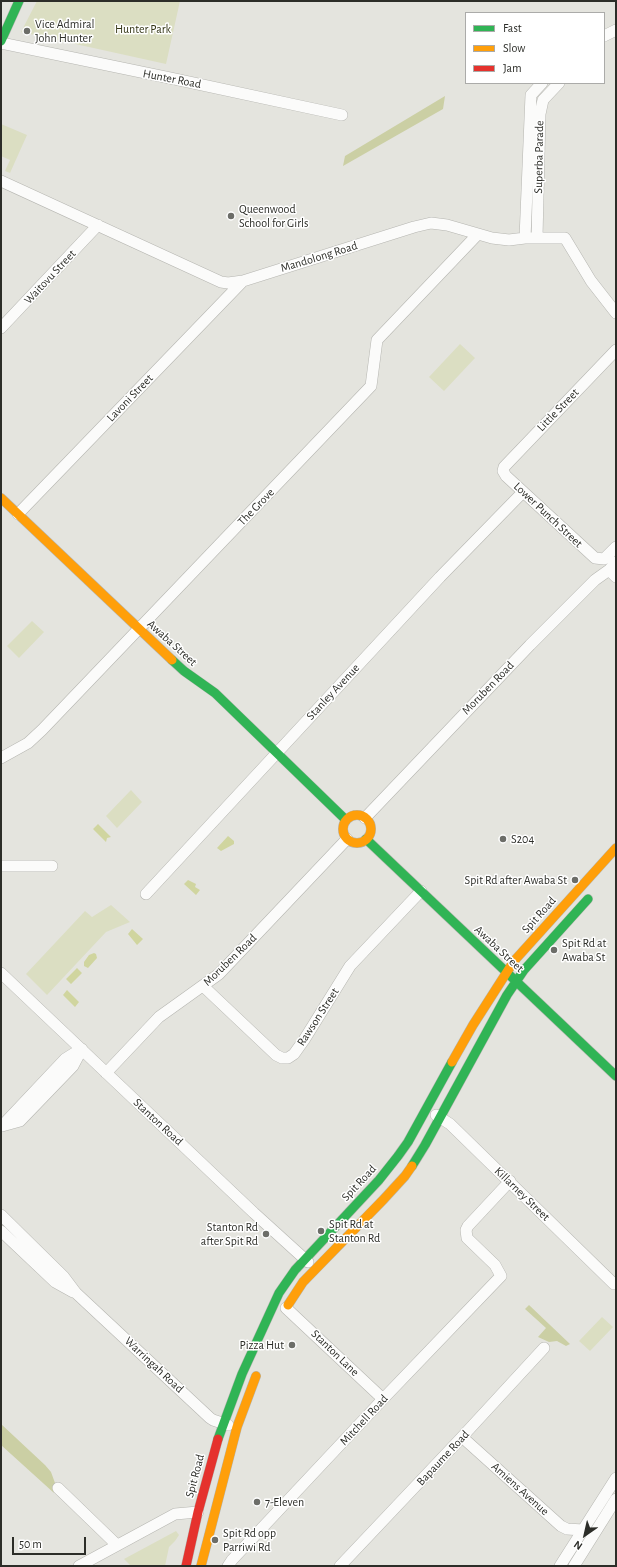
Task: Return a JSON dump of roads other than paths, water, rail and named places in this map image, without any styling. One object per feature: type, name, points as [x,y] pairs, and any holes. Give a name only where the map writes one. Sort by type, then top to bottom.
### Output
[{"type":"main road","points":[[1,42],[19,1]]},
{"type":"main road","name":"Awaba Street","points":[[1,498],[184,671],[216,693],[346,820]]},
{"type":"main road","points":[[353,816],[365,818],[370,828],[366,839],[359,843],[355,843],[347,839],[343,831],[346,820],[353,816]]},
{"type":"main road","name":"Awaba Street","points":[[366,839],[616,1076]]},
{"type":"main road","name":"Spit Road","points":[[186,1566],[198,1512],[223,1424],[242,1374],[271,1308],[286,1282],[304,1259],[379,1180],[408,1142],[473,1024],[514,960],[616,848]]},
{"type":"main road","points":[[284,1311],[300,1286],[396,1188],[413,1164],[441,1117],[488,1028],[516,981],[594,893]]},
{"type":"main road","points":[[201,1566],[237,1427],[259,1369]]},
{"type":"street","points":[[605,36],[616,30]]},
{"type":"street","name":"Hunter Road","points":[[1,42],[342,116]]},
{"type":"street","name":"Superba Parade","points":[[526,238],[531,95],[541,84]]},
{"type":"street","name":"Superba Parade","points":[[537,238],[540,114],[543,100],[558,84]]},
{"type":"street","name":"Mandolong Road","points":[[1,181],[221,282],[235,283],[243,281],[431,223],[447,225],[492,238],[509,240],[526,238],[565,238],[591,281],[616,313]]},
{"type":"street","name":"Waitovu Street","points":[[1,328],[98,225]]},
{"type":"street","name":"The Grove","points":[[1,758],[28,743],[139,630],[371,386],[377,340],[478,234]]},
{"type":"street","name":"Lavoni Street","points":[[18,514],[243,281]]},
{"type":"street","name":"Little Street","points":[[503,471],[504,467],[616,350]]},
{"type":"street","name":"Lower Punch Street","points":[[503,471],[522,492],[594,558],[604,559],[616,547]]},
{"type":"street","name":"Stanley Avenue","points":[[146,894],[440,577],[522,492]]},
{"type":"street","name":"Moruben Road","points":[[365,818],[530,645],[595,580],[614,570]]},
{"type":"street","name":"Moruben Road","points":[[106,1073],[159,1017],[219,974],[347,839]]},
{"type":"street","points":[[1,866],[52,866]]},
{"type":"street","name":"Rawson Street","points":[[203,986],[276,1055],[282,1058],[288,1058],[294,1054],[304,1040],[350,966],[421,891]]},
{"type":"street","name":"Stanton Road","points":[[1,973],[316,1269]]},
{"type":"street","points":[[1,1126],[20,1121],[73,1066],[82,1049]]},
{"type":"street","name":"Killarney Street","points":[[426,1110],[441,1117],[450,1124],[614,1284]]},
{"type":"street","name":"Mitchell Road","points":[[228,1566],[501,1276],[495,1265],[467,1238],[466,1230],[510,1181]]},
{"type":"street","name":"Warringah Road","points":[[1,1215],[64,1277],[76,1293],[210,1418],[223,1424],[237,1427]]},
{"type":"street","name":"Warringah Road","points":[[1,1230],[55,1282],[76,1293]]},
{"type":"street","name":"Stanton Lane","points":[[284,1311],[383,1400]]},
{"type":"street","name":"Bapaume Road","points":[[340,1566],[544,1348]]},
{"type":"street","name":"Amiens Avenue","points":[[462,1437],[561,1526],[567,1529],[583,1530]]},
{"type":"street","points":[[560,1566],[616,1478]]},
{"type":"street","points":[[58,1488],[117,1545]]},
{"type":"street","points":[[574,1566],[616,1499]]},
{"type":"street","points":[[79,1566],[175,1514],[198,1512]]},
{"type":"place","name":"Vice Admiral John Hunter","points":[[27,31]]},
{"type":"place","name":"Queenwood School for Girls","points":[[231,216]]},
{"type":"place","name":"S204","points":[[503,839]]},
{"type":"place","name":"Spit Rd after Awaba St","points":[[575,880]]},
{"type":"place","name":"Spit Rd at Awaba St","points":[[554,950]]},
{"type":"place","name":"Spit Rd at Stanton Rd","points":[[321,1231]]},
{"type":"place","name":"Stanton Rd after Spit Rd","points":[[266,1234]]},
{"type":"place","name":"Pizza Hut","points":[[292,1345]]},
{"type":"place","name":"7-Eleven","points":[[257,1502]]},
{"type":"place","name":"Spit Rd opp Parriwi Rd","points":[[215,1540]]},
{"type":"park label","name":"Hunter Park","points":[[143,29]]}]
